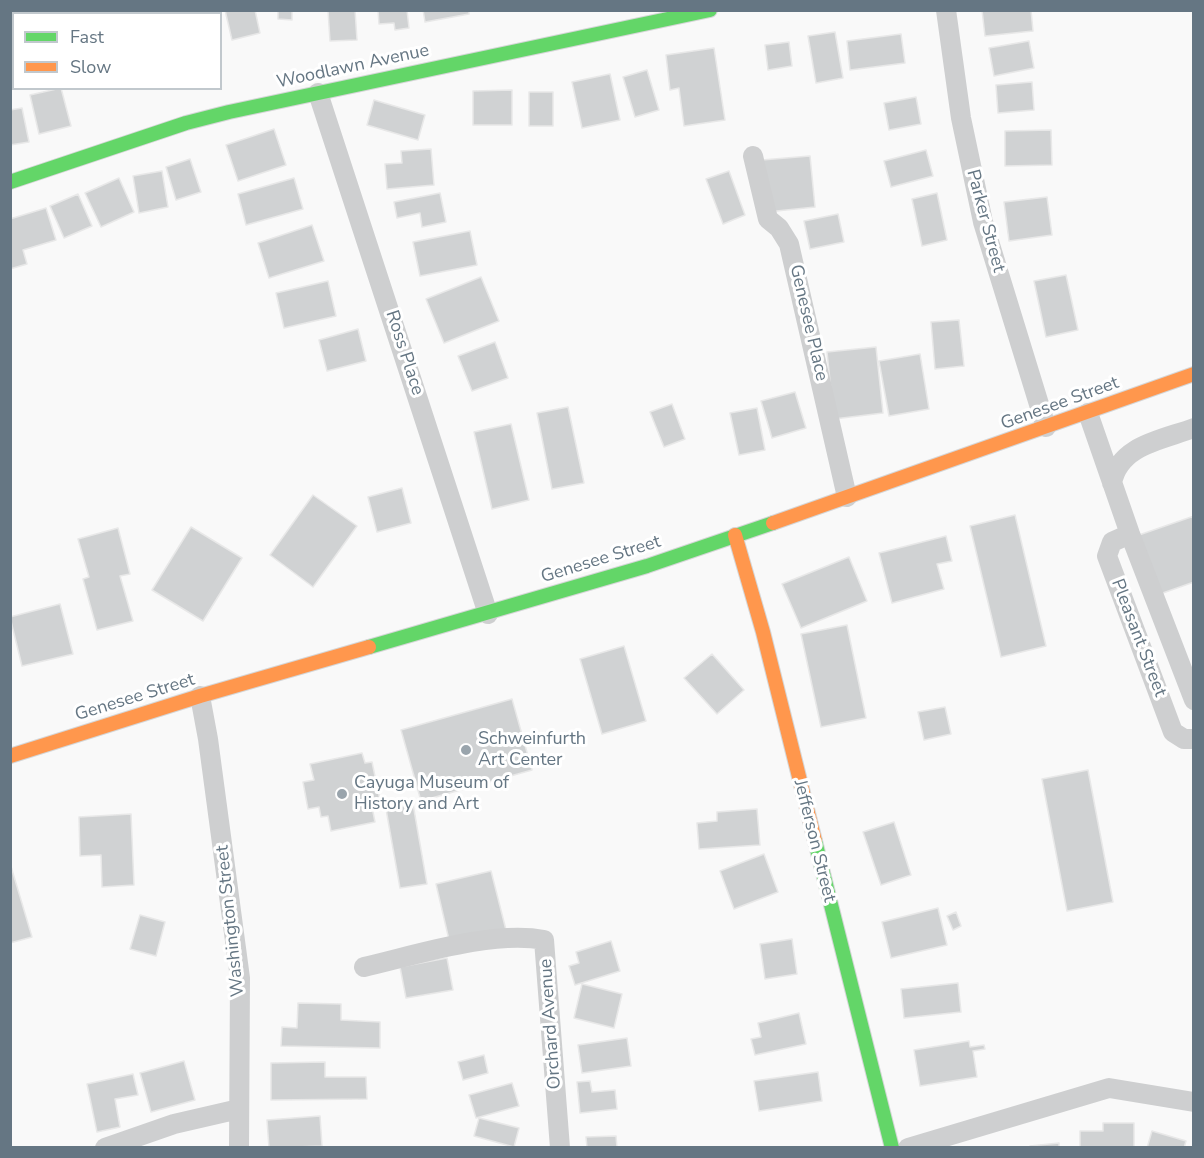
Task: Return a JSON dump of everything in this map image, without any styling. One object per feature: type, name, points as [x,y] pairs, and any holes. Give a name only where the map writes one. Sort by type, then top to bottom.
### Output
[{"type":"street","name":"Woodlawn Avenue","points":[[10,182],[186,123],[710,10]]},
{"type":"street","name":"Parker Street","points":[[946,10],[961,118],[983,222],[1046,427]]},
{"type":"street","name":"Ross Place","points":[[318,93],[488,614]]},
{"type":"street","name":"Genesee Place","points":[[753,156],[768,219],[778,228],[789,244],[847,497]]},
{"type":"street","name":"Genesee Street","points":[[10,756],[200,696],[647,566],[1194,374]]},
{"type":"street","name":"Pleasant Street","points":[[1088,413],[1130,534],[1194,700]]},
{"type":"street","points":[[1112,483],[1115,468],[1124,456],[1194,428]]},
{"type":"street","name":"Pleasant Street","points":[[1130,534],[1112,542],[1107,556],[1173,732],[1184,739],[1194,739]]},
{"type":"street","name":"Jefferson Street","points":[[735,535],[763,632],[892,1148]]},
{"type":"street","name":"Washington Street","points":[[200,696],[208,739],[240,978],[239,1148]]},
{"type":"street","name":"Orchard Avenue","points":[[364,967],[457,946],[523,936],[544,940],[560,1148]]},
{"type":"street","points":[[908,1148],[1109,1088],[1194,1102]]},
{"type":"street","points":[[105,1148],[174,1124],[239,1108]]},
{"type":"shaded area","points":[[11,10],[88,10],[86,12],[12,12],[11,41]]},
{"type":"building","points":[[225,10],[255,10],[260,33],[232,40]]},
{"type":"building","points":[[278,10],[292,10],[292,20],[278,19]]},
{"type":"building","points":[[328,10],[355,10],[357,40],[330,41]]},
{"type":"building","points":[[378,10],[407,10],[409,28],[395,30],[394,23],[379,24]]},
{"type":"building","points":[[423,10],[469,10],[469,14],[425,22]]},
{"type":"building","points":[[982,10],[1031,10],[1033,31],[985,36]]},
{"type":"building","points":[[835,32],[843,78],[816,83],[808,36]]},
{"type":"building","points":[[901,34],[905,63],[850,70],[847,41]]},
{"type":"building","points":[[1029,41],[1034,68],[994,76],[989,48]]},
{"type":"building","points":[[789,42],[792,66],[768,70],[765,45]]},
{"type":"building","points":[[714,48],[725,120],[684,126],[679,88],[670,90],[666,55]]},
{"type":"building","points":[[647,70],[659,110],[635,117],[623,77]]},
{"type":"building","points":[[610,74],[620,120],[582,128],[572,82]]},
{"type":"building","points":[[1032,82],[1034,110],[998,113],[996,85]]},
{"type":"building","points":[[62,90],[71,126],[39,134],[30,95]]},
{"type":"building","points":[[512,90],[512,125],[473,125],[473,91]]},
{"type":"building","points":[[529,92],[553,92],[553,126],[529,126]]},
{"type":"building","points":[[916,97],[921,124],[889,130],[884,103]]},
{"type":"building","points":[[374,100],[425,115],[418,140],[367,125]]},
{"type":"building","points":[[22,108],[29,142],[10,145],[10,110]]},
{"type":"building","points":[[274,129],[286,165],[238,181],[226,145]]},
{"type":"building","points":[[1051,130],[1052,165],[1005,166],[1005,131]]},
{"type":"building","points":[[431,149],[434,185],[387,189],[385,164],[402,163],[401,151]]},
{"type":"building","points":[[926,150],[933,176],[891,187],[884,161]]},
{"type":"building","points":[[810,156],[815,207],[767,212],[762,160]]},
{"type":"building","points":[[190,159],[201,192],[176,200],[166,167]]},
{"type":"building","points":[[162,171],[168,207],[139,213],[133,176]]},
{"type":"building","points":[[729,171],[745,215],[723,224],[706,179]]},
{"type":"building","points":[[119,178],[134,212],[101,227],[85,193]]},
{"type":"building","points":[[294,178],[303,209],[246,225],[238,194]]},
{"type":"building","points":[[440,193],[446,222],[422,227],[420,213],[397,218],[394,202]]},
{"type":"building","points":[[937,193],[947,240],[922,246],[912,199]]},
{"type":"building","points":[[78,194],[92,226],[64,238],[50,206]]},
{"type":"building","points":[[1047,197],[1052,235],[1009,241],[1004,202]]},
{"type":"building","points":[[46,208],[56,240],[23,250],[27,264],[10,269],[10,219]]},
{"type":"building","points":[[838,214],[844,242],[810,249],[804,221]]},
{"type":"building","points":[[312,225],[324,261],[269,278],[258,243]]},
{"type":"building","points":[[470,231],[477,265],[420,276],[413,242]]},
{"type":"building","points":[[1066,275],[1078,330],[1046,337],[1034,281]]},
{"type":"building","points":[[481,277],[499,321],[444,343],[426,299]]},
{"type":"building","points":[[328,281],[336,316],[284,328],[276,293]]},
{"type":"building","points":[[959,320],[964,366],[935,369],[931,322]]},
{"type":"building","points":[[358,329],[366,361],[327,371],[319,340]]},
{"type":"building","points":[[495,342],[508,378],[472,391],[458,356]]},
{"type":"building","points":[[876,347],[883,413],[834,419],[827,352]]},
{"type":"building","points":[[920,354],[929,409],[889,416],[879,361]]},
{"type":"building","points":[[795,392],[806,428],[772,438],[761,401]]},
{"type":"building","points":[[672,404],[685,439],[664,447],[650,412]]},
{"type":"building","points":[[568,407],[584,483],[552,489],[537,413]]},
{"type":"building","points":[[757,408],[765,450],[739,455],[730,413]]},
{"type":"building","points":[[511,424],[529,500],[492,509],[474,432]]},
{"type":"building","points":[[402,488],[411,523],[377,532],[368,497]]},
{"type":"building","points":[[313,495],[357,526],[313,587],[270,555]]},
{"type":"building","points":[[1015,515],[1046,646],[1001,657],[970,526]]},
{"type":"building","points":[[1194,516],[1194,582],[1160,594],[1139,535]]},
{"type":"building","points":[[191,527],[242,558],[203,621],[152,590]]},
{"type":"building","points":[[118,528],[130,574],[120,576],[133,621],[97,630],[83,579],[89,577],[78,539]]},
{"type":"building","points":[[946,536],[952,561],[937,564],[944,589],[892,603],[879,553]]},
{"type":"building","points":[[849,557],[867,601],[801,628],[782,584]]},
{"type":"building","points":[[60,604],[73,654],[22,666],[10,617]]},
{"type":"building","points":[[847,625],[866,718],[821,727],[801,634]]},
{"type":"building","points":[[624,646],[646,721],[602,734],[580,659]]},
{"type":"building","points":[[712,654],[744,690],[717,714],[684,678]]},
{"type":"building","name":"Schweinfurth Art Center","points":[[512,699],[532,770],[421,801],[401,730]]},
{"type":"building","points":[[945,707],[951,734],[924,740],[918,712]]},
{"type":"building","name":"Cayuga Museum of History and Art","points":[[362,753],[365,763],[372,762],[381,805],[372,807],[375,822],[331,831],[328,816],[321,817],[319,807],[308,809],[303,782],[314,780],[310,764]]},
{"type":"building","points":[[1088,770],[1113,902],[1067,911],[1042,779]]},
{"type":"building","points":[[413,804],[427,884],[400,888],[386,809]]},
{"type":"building","points":[[757,809],[760,845],[699,849],[697,823],[717,821],[717,812]]},
{"type":"building","points":[[131,814],[134,885],[102,887],[101,855],[80,856],[79,817]]},
{"type":"building","points":[[894,822],[911,875],[881,885],[863,832]]},
{"type":"building","points":[[764,854],[778,892],[734,909],[720,871]]},
{"type":"building","points":[[10,863],[32,937],[10,943]]},
{"type":"building","points":[[491,871],[506,930],[450,944],[436,884]]},
{"type":"building","points":[[938,908],[947,945],[891,958],[882,922]]},
{"type":"building","points":[[956,912],[961,926],[953,930],[947,916]]},
{"type":"building","points":[[140,915],[165,922],[156,956],[130,949]]},
{"type":"building","points":[[792,939],[797,974],[765,979],[760,944]]},
{"type":"building","points":[[611,941],[620,971],[575,985],[569,966],[579,963],[576,952]]},
{"type":"building","points":[[447,958],[453,990],[406,998],[400,967]]},
{"type":"building","points":[[958,983],[961,1012],[904,1018],[901,989]]},
{"type":"building","points":[[582,984],[622,994],[614,1028],[574,1018]]},
{"type":"building","points":[[298,1003],[341,1004],[341,1020],[380,1022],[380,1048],[281,1046],[282,1027],[297,1028]]},
{"type":"building","points":[[799,1013],[806,1044],[755,1055],[751,1039],[761,1037],[758,1023]]},
{"type":"building","points":[[627,1038],[631,1066],[582,1073],[578,1045]]},
{"type":"building","points":[[969,1041],[970,1047],[984,1045],[985,1049],[973,1051],[977,1077],[920,1086],[914,1050]]},
{"type":"building","points":[[484,1055],[488,1073],[463,1080],[458,1062]]},
{"type":"building","points":[[184,1061],[195,1100],[151,1112],[140,1073]]},
{"type":"building","points":[[325,1062],[325,1077],[366,1077],[367,1099],[271,1100],[271,1063]]},
{"type":"building","points":[[818,1072],[822,1101],[759,1111],[754,1081]]},
{"type":"building","points":[[133,1074],[138,1095],[115,1099],[120,1127],[97,1132],[87,1084]]},
{"type":"building","points":[[590,1081],[592,1092],[615,1090],[617,1109],[580,1113],[577,1082]]},
{"type":"building","points":[[512,1083],[519,1106],[476,1118],[469,1095]]},
{"type":"building","points":[[320,1116],[322,1146],[269,1148],[267,1120]]},
{"type":"building","points":[[479,1118],[519,1128],[514,1147],[474,1136]]},
{"type":"building","points":[[1103,1123],[1134,1123],[1134,1148],[1080,1148],[1080,1131],[1103,1131]]},
{"type":"building","points":[[1152,1131],[1186,1141],[1184,1148],[1147,1148]]},
{"type":"building","points":[[616,1136],[617,1148],[587,1148],[586,1137]]},
{"type":"building","points":[[1059,1143],[1059,1148],[1030,1148],[1030,1146]]},
{"type":"traffic: fast","points":[[10,182],[186,123],[229,112],[710,10]]},
{"type":"traffic: fast","points":[[369,647],[647,566],[773,523]]},
{"type":"traffic: fast","points":[[815,841],[892,1148]]},
{"type":"traffic: slow","points":[[773,523],[1194,374]]},
{"type":"traffic: slow","points":[[735,535],[763,632],[815,841]]},
{"type":"traffic: slow","points":[[10,756],[200,696],[369,647]]},
{"type":"place","name":"Schweinfurth Art Center","points":[[466,750]]},
{"type":"place","name":"Cayuga Museum of History and Art","points":[[342,794]]}]
